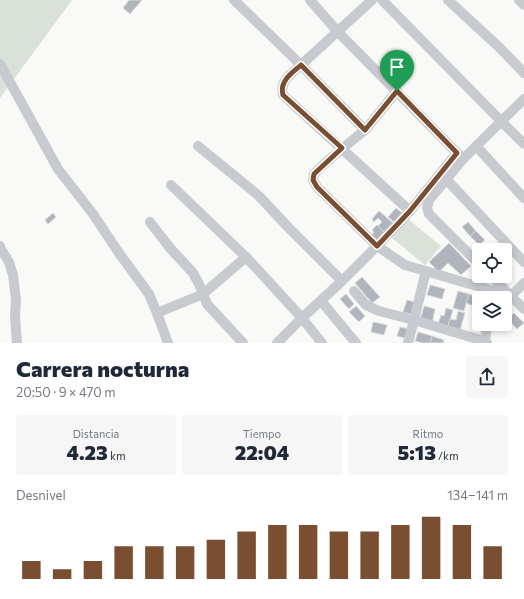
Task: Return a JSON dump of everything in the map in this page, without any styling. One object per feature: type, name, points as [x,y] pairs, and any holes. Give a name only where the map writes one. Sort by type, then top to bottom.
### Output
[{"type":"street","points":[[234,0],[365,130]]},
{"type":"street","points":[[310,0],[338,32],[460,156]]},
{"type":"street","points":[[372,0],[288,77],[282,90],[283,95],[410,211]]},
{"type":"street","points":[[382,0],[524,144]]},
{"type":"street","points":[[448,0],[500,48],[524,73]]},
{"type":"street","points":[[519,0],[524,5]]},
{"type":"street","points":[[0,64],[58,169],[93,214],[149,294],[168,343]]},
{"type":"street","points":[[397,91],[365,130],[342,148],[314,174],[313,180],[317,187],[377,246],[404,265],[493,291]]},
{"type":"street","points":[[277,343],[377,246],[460,156],[476,146],[524,98]]},
{"type":"street","points":[[198,146],[259,196],[342,281]]},
{"type":"street","points":[[476,146],[524,198]]},
{"type":"street","points":[[460,156],[446,180],[429,200],[427,208],[429,214],[472,257]]},
{"type":"street","points":[[446,180],[524,262]]},
{"type":"street","points":[[171,185],[246,257],[302,318],[322,343]]},
{"type":"street","points":[[150,222],[200,284],[202,294],[207,304],[243,343]]},
{"type":"street","points":[[0,246],[9,262],[13,275],[16,300],[15,316],[17,343]]},
{"type":"street","points":[[157,313],[202,294],[246,257]]},
{"type":"street","points":[[408,343],[426,271]]},
{"type":"street","points":[[512,295],[524,283]]},
{"type":"street","points":[[354,291],[366,305],[379,312],[414,320],[485,342],[487,331]]},
{"type":"street","points":[[512,297],[524,309]]},
{"type":"street","points":[[321,301],[356,343]]},
{"type":"shaded area","points":[[0,0],[72,0],[0,98]]},
{"type":"shaded area","points":[[408,219],[441,246],[425,265],[392,238]]},
{"type":"building","points":[[129,0],[142,0],[130,14],[123,8]]},
{"type":"building","points":[[396,208],[402,213],[394,222],[388,217]]},
{"type":"building","points":[[379,211],[393,223],[385,233],[378,226],[382,222],[378,218],[374,222],[372,219]]},
{"type":"building","points":[[53,213],[56,217],[48,224],[45,220]]},
{"type":"building","points":[[468,222],[476,231],[470,236],[462,227]]},
{"type":"building","points":[[377,225],[385,233],[376,243],[370,237],[374,232],[372,230]]},
{"type":"building","points":[[476,231],[485,240],[481,243],[477,243],[470,236]]},
{"type":"building","points":[[449,243],[471,266],[461,275],[448,263],[439,272],[429,262]]},
{"type":"building","points":[[362,277],[380,297],[372,303],[355,283]]},
{"type":"building","points":[[430,285],[445,289],[442,299],[427,295]]},
{"type":"building","points":[[458,291],[469,294],[464,311],[453,308]]},
{"type":"building","points":[[346,294],[354,304],[349,309],[340,299]]},
{"type":"building","points":[[469,294],[472,295],[472,305],[466,303]]},
{"type":"building","points":[[407,300],[414,302],[411,314],[403,312]]},
{"type":"building","points":[[356,306],[365,316],[359,322],[349,312]]},
{"type":"building","points":[[424,306],[435,309],[432,324],[420,321]]},
{"type":"building","points":[[446,308],[453,310],[448,326],[438,324],[441,315],[444,316]]},
{"type":"building","points":[[458,311],[465,313],[460,330],[448,326],[450,319],[456,320]]},
{"type":"building","points":[[514,313],[524,323],[517,329],[512,323],[512,315]]},
{"type":"building","points":[[373,322],[387,325],[384,335],[371,332]]},
{"type":"building","points":[[400,327],[410,329],[408,339],[397,336]]},
{"type":"building","points":[[418,332],[432,336],[430,343],[415,341]]},
{"type":"building","points":[[432,336],[444,340],[443,343],[430,343]]},
{"type":"route","points":[[301,65],[365,130],[397,91],[457,153],[410,211],[377,246],[317,187],[313,180],[312,177],[318,169],[342,148],[283,95],[282,90],[288,77],[301,65]]}]
